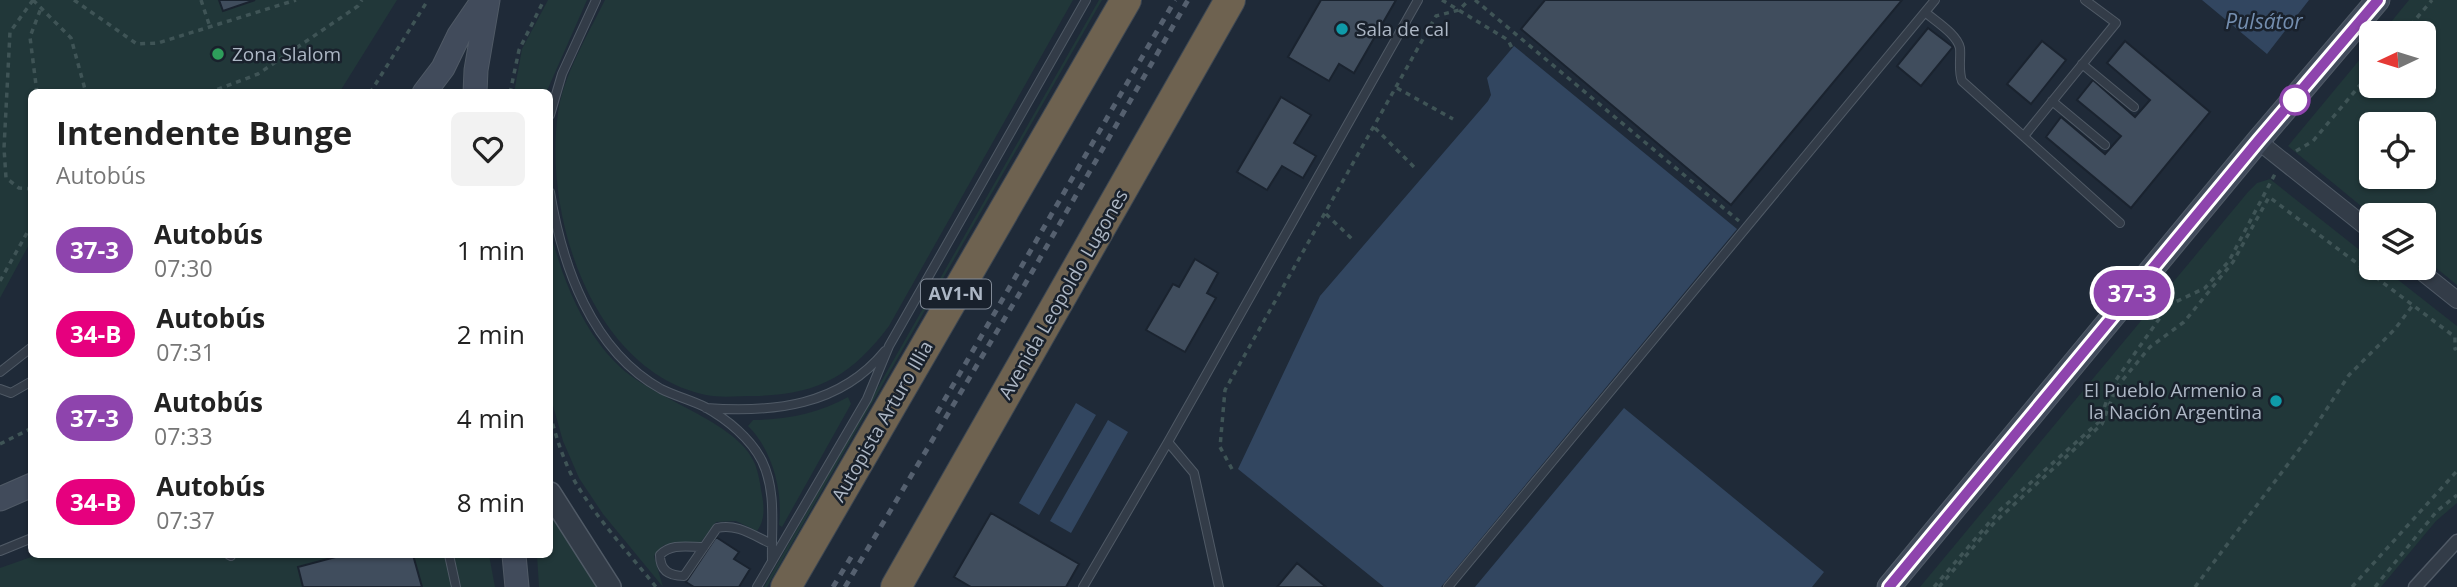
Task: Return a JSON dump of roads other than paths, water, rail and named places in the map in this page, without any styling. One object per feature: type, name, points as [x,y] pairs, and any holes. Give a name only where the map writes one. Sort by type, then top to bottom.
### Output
[{"type":"highway","name":"Autopista Arturo Illia","points":[[779,575],[1126,0]]},
{"type":"highway","name":"Avenida Leopoldo Lugones","points":[[896,587],[1230,0]]},
{"type":"main road","points":[[427,89],[443,68],[459,35],[486,0]]},
{"type":"main road","points":[[475,89],[486,0]]},
{"type":"main road","points":[[1889,587],[2378,0]]},
{"type":"main road","points":[[443,68],[443,89]]},
{"type":"main road","points":[[0,499],[28,487]]},
{"type":"main road","points":[[514,558],[517,587]]},
{"type":"street","points":[[2258,141],[2359,221]]},
{"type":"street","points":[[2432,280],[2457,300]]},
{"type":"street","points":[[553,498],[610,587]]},
{"type":"street","points":[[2415,587],[2457,541]]},
{"type":"lane","points":[[553,105],[562,74],[596,0]]},
{"type":"lane","points":[[757,587],[779,575],[867,399],[889,346],[1086,0]]},
{"type":"lane","points":[[1083,587],[1418,0]]},
{"type":"lane","points":[[1448,587],[1935,0]]},
{"type":"lane","points":[[2024,136],[2116,23],[2085,0]]},
{"type":"lane","points":[[1925,12],[1956,40],[1962,81],[2120,223]]},
{"type":"lane","points":[[2082,64],[2134,107]]},
{"type":"lane","points":[[2053,101],[2105,145]]},
{"type":"lane","points":[[553,209],[559,242],[569,271],[592,318],[623,359],[641,376],[660,388],[706,408],[743,435],[762,460],[771,493],[772,544],[779,575]]},
{"type":"lane","points":[[706,408],[759,410],[820,398],[850,384],[872,367],[889,346]]},
{"type":"lane","points":[[0,372],[28,350]]},
{"type":"lane","points":[[0,389],[7,393],[14,392],[28,383]]},
{"type":"lane","points":[[1168,442],[1194,473],[1219,587]]},
{"type":"lane","points":[[704,547],[665,549],[660,555],[660,564],[664,571],[674,576],[684,576],[704,547],[717,528],[727,526],[772,544]]},
{"type":"lane","points":[[0,551],[28,540]]},
{"type":"lane","points":[[450,558],[456,587]]},
{"type":"water","name":"Pulsátor","points":[[2202,0],[2309,0],[2267,54]]},
{"type":"water","points":[[1514,46],[1737,229],[1441,587],[1384,587],[1238,469],[1320,296],[1488,101],[1491,95],[1487,78]]},
{"type":"water","points":[[1076,403],[1096,415],[1039,515],[1019,503]]},
{"type":"water","points":[[1624,408],[1824,572],[1812,587],[1475,587]]},
{"type":"water","points":[[1108,420],[1128,432],[1071,533],[1050,521]]},
{"type":"railway","points":[[937,413],[1175,0]]},
{"type":"railway","points":[[845,587],[1024,286],[1188,0]]},
{"type":"railway","points":[[833,587],[853,554]]},
{"type":"place","name":"Sala de cal","points":[[1342,29]]},
{"type":"place","name":"Zona Slalom","points":[[218,54]]},
{"type":"place","name":"El Pueblo Armenio a la Nación Argentina","points":[[2276,401]]}]
